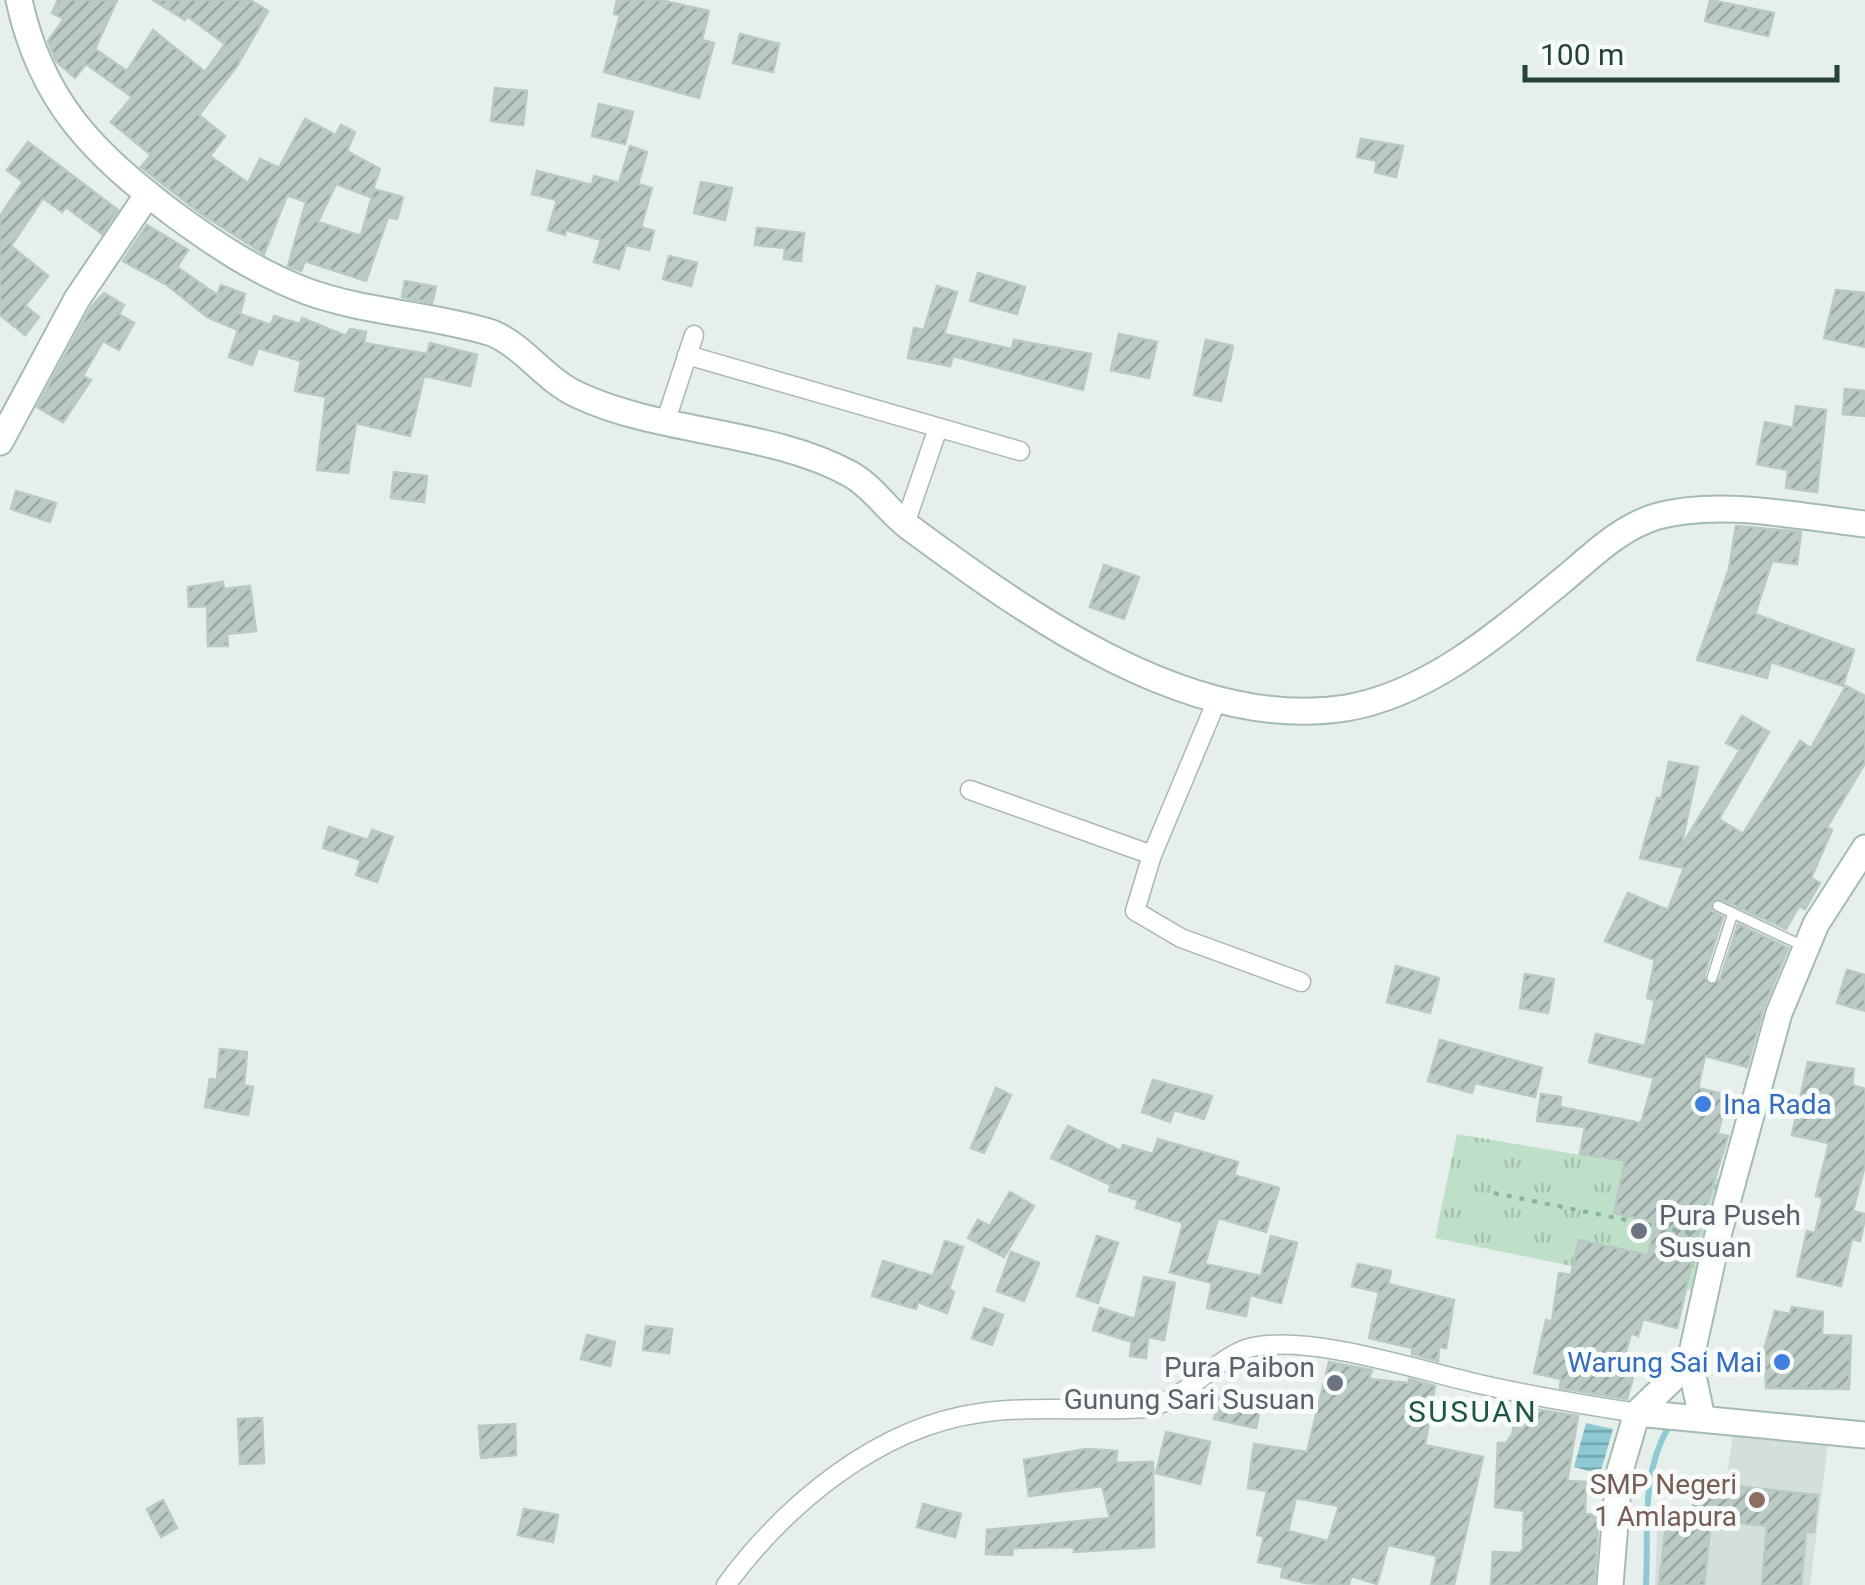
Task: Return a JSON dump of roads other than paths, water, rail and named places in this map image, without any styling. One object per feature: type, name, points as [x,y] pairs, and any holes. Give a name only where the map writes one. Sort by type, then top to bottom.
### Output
[{"type":"street","points":[[19,0],[36,62],[62,108],[95,150],[220,248],[307,292],[492,332],[506,339],[548,378],[580,396],[788,452],[852,475],[905,524],[1034,614],[1160,680],[1217,700],[1310,712],[1385,698],[1442,670],[1510,624],[1616,536],[1658,516],[1720,512],[1865,524]]},
{"type":"street","points":[[0,442],[77,299],[148,194]]},
{"type":"street","points":[[666,420],[694,335]]},
{"type":"street","points":[[687,355],[1020,451]]},
{"type":"street","points":[[905,524],[938,428]]},
{"type":"street","points":[[1217,700],[1135,904],[1141,918],[1180,938],[1301,982]]},
{"type":"street","points":[[970,790],[1152,855]]},
{"type":"street","points":[[1702,1418],[1690,1362],[1717,1239],[1779,1013],[1805,947],[1865,848]]},
{"type":"street","points":[[726,1585],[776,1526],[883,1444],[924,1426],[980,1412],[1148,1408],[1170,1402],[1239,1351],[1257,1346],[1300,1347],[1420,1367],[1476,1384],[1638,1414],[1865,1435]]},
{"type":"street","points":[[1610,1585],[1622,1461],[1638,1414],[1690,1362]]},
{"type":"lane","points":[[1718,906],[1805,947]]},
{"type":"lane","points":[[1712,978],[1734,913]]},
{"type":"water","points":[[1586,1423],[1613,1429],[1600,1474],[1574,1467]]},
{"type":"waterway","points":[[1646,1585],[1650,1485],[1653,1465],[1668,1428]]},
{"type":"place","name":"Ina Rada","points":[[1703,1104]]},
{"type":"place","name":"Pura Puseh Susuan","points":[[1639,1231]]},
{"type":"place","name":"Warung Sai Mai","points":[[1782,1362]]},
{"type":"place","name":"Pura Paibon Gunung Sari Susuan","points":[[1335,1383]]},
{"type":"place","name":"SMP Negeri 1 Amlapura","points":[[1757,1500]]},
{"type":"district","name":"SUSUAN","points":[[1473,1412]]}]
